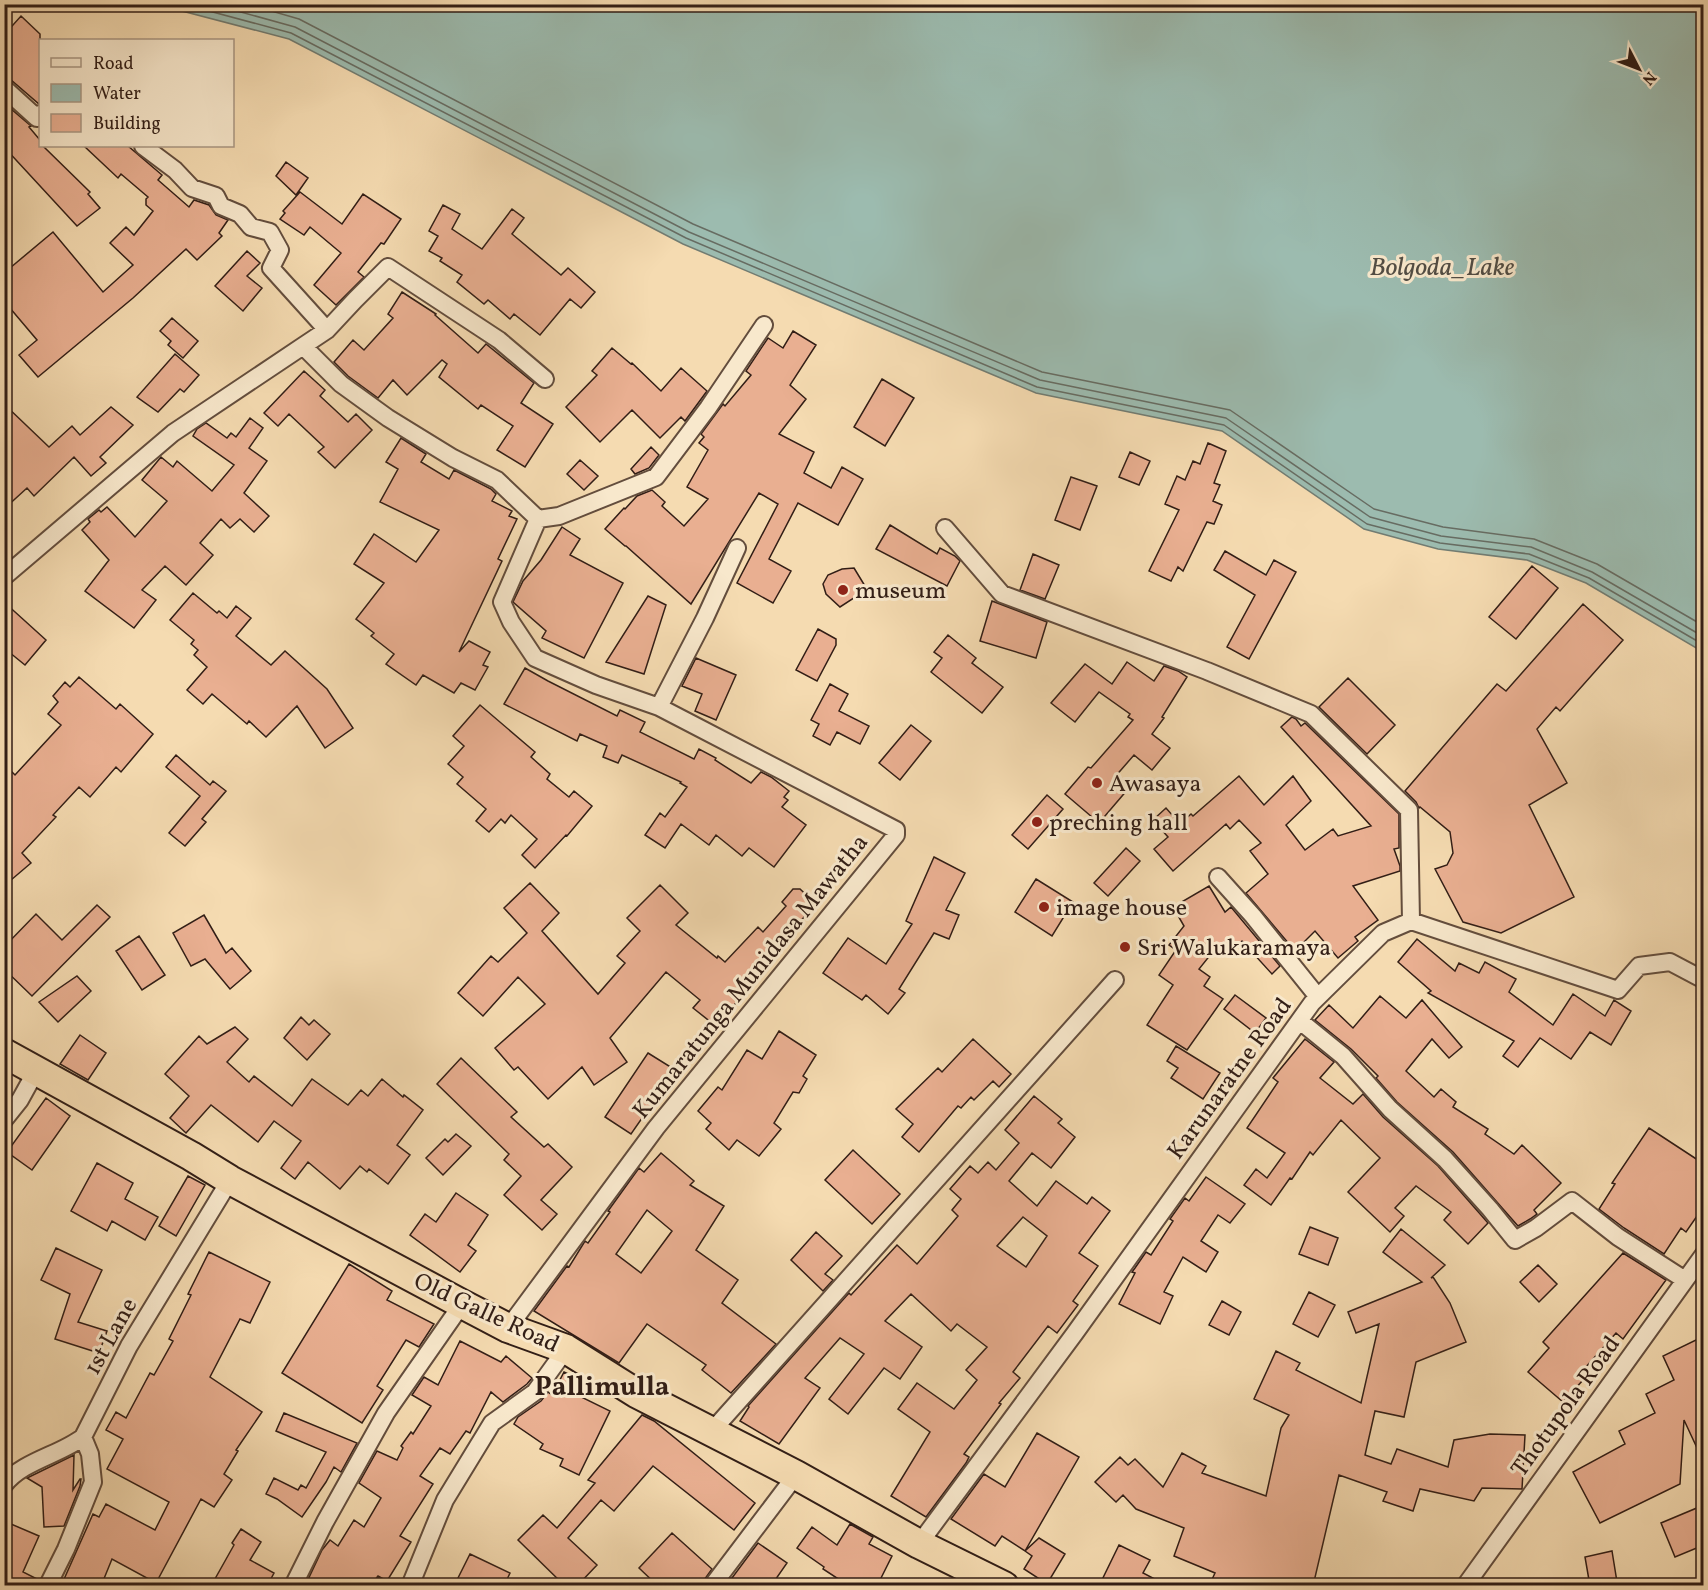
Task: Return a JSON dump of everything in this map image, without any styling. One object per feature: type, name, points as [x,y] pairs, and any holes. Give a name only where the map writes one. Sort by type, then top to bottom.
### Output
[{"type":"highway","name":"Old Galle Road","points":[[4,1053],[191,1156],[230,1180],[507,1328],[566,1349],[636,1393],[796,1475],[919,1544],[1004,1586]]},
{"type":"street","points":[[4,88],[37,118],[39,115]]},
{"type":"street","points":[[144,147],[175,170],[192,188],[216,196],[221,206],[240,214],[251,226],[270,232],[280,250],[272,268],[327,330]]},
{"type":"street","points":[[4,577],[173,433],[327,330],[388,267],[499,340],[545,379]]},
{"type":"street","points":[[303,346],[341,384],[388,418],[453,458],[497,480],[538,519],[560,516],[656,477],[708,408],[764,326]]},
{"type":"street","name":"Kumaratunga Munidasa Mawatha","points":[[507,1328],[656,1128],[896,835],[896,830],[659,707],[596,685],[535,658],[511,622],[502,602],[538,519]]},
{"type":"street","points":[[945,528],[1002,594],[1207,671],[1311,714],[1409,810],[1411,921],[1618,990],[1639,966],[1670,962],[1704,980]]},
{"type":"street","points":[[659,707],[705,618],[737,548]]},
{"type":"street","points":[[1218,877],[1266,931],[1318,998]]},
{"type":"street","name":"Karunaratne Road","points":[[919,1544],[1082,1323],[1312,1003],[1383,933],[1411,921]]},
{"type":"street","points":[[711,1432],[1115,980]]},
{"type":"street","points":[[1300,1021],[1343,1056],[1390,1109],[1445,1159],[1515,1240],[1536,1228],[1572,1201],[1618,1237],[1685,1280]]},
{"type":"street","points":[[4,1120],[20,1100],[36,1071]]},
{"type":"street","name":"1st Lane","points":[[83,1437],[129,1346],[230,1180]]},
{"type":"street","name":"Thotupola Road","points":[[1465,1586],[1704,1254]]},
{"type":"street","points":[[293,1586],[325,1522],[386,1413],[462,1304]]},
{"type":"street","points":[[410,1586],[445,1500],[492,1424],[535,1392],[566,1349]]},
{"type":"street","points":[[4,1485],[24,1468],[72,1445],[83,1437],[90,1454],[93,1482],[66,1549],[49,1583]]},
{"type":"street","points":[[712,1586],[796,1475]]},
{"type":"water","name":"Bolgoda_Lake","points":[[159,5],[1703,5],[1703,652],[1586,583],[1527,560],[1438,549],[1364,529],[1222,431],[1036,393],[683,244],[289,39]]},
{"type":"building","points":[[21,16],[40,34],[39,104],[11,80],[4,78],[4,35]]},
{"type":"building","points":[[4,103],[31,126],[29,127],[39,139],[39,147],[44,147],[90,192],[88,194],[100,208],[77,226],[4,147]]},
{"type":"building","points":[[85,147],[129,147],[162,175],[158,180],[189,207],[194,200],[209,205],[216,215],[228,220],[219,233],[222,236],[197,260],[186,249],[133,298],[38,377],[19,355],[37,340],[4,301],[4,273],[53,232],[103,292],[133,265],[110,243],[126,227],[134,235],[153,211],[146,205],[148,197],[121,174],[118,178]]},
{"type":"building","points":[[286,162],[308,178],[296,195],[276,176]]},
{"type":"building","points":[[300,192],[342,224],[363,194],[401,219],[384,244],[381,243],[358,272],[364,277],[336,305],[314,285],[341,253],[310,227],[304,235],[280,219],[285,213],[283,211]]},
{"type":"building","points":[[443,205],[460,214],[452,229],[482,249],[512,209],[524,218],[512,234],[561,275],[568,268],[595,292],[581,308],[570,299],[540,335],[514,314],[510,319],[488,300],[484,304],[457,282],[462,275],[440,261],[442,258],[429,251],[438,236],[429,231]]},
{"type":"building","points":[[247,251],[260,263],[247,276],[262,288],[243,311],[215,286]]},
{"type":"building","points":[[402,292],[436,314],[478,353],[486,344],[534,383],[521,403],[553,424],[525,467],[497,450],[513,426],[481,405],[478,409],[439,377],[447,364],[442,360],[407,395],[393,380],[378,398],[348,376],[334,362],[353,340],[364,350],[393,318],[388,314]]},
{"type":"building","points":[[172,318],[198,341],[183,358],[168,345],[171,341],[160,331]]},
{"type":"building","points":[[793,331],[816,345],[790,385],[806,399],[779,434],[814,452],[804,473],[831,488],[842,467],[863,479],[838,525],[798,503],[769,559],[791,571],[773,603],[737,583],[778,504],[759,493],[691,604],[605,529],[637,496],[652,490],[665,502],[662,506],[684,526],[708,499],[687,487],[708,450],[699,443],[704,437],[701,434],[723,404],[725,406],[751,375],[746,371],[768,338],[783,348]]},
{"type":"building","points":[[612,348],[632,363],[661,391],[681,368],[707,391],[685,421],[681,417],[660,438],[632,410],[600,442],[566,407],[597,375],[592,371]]},
{"type":"building","points":[[175,354],[199,375],[184,392],[180,389],[158,412],[137,397]]},
{"type":"building","points":[[304,371],[325,390],[320,396],[348,422],[356,414],[372,430],[335,468],[318,452],[324,447],[289,414],[278,426],[264,413]]},
{"type":"building","points":[[882,379],[914,398],[885,446],[854,427]]},
{"type":"building","points":[[4,404],[49,447],[72,426],[80,435],[111,407],[133,425],[100,457],[106,463],[91,476],[74,457],[34,496],[27,488],[4,509]]},
{"type":"building","points":[[250,418],[263,428],[249,448],[267,461],[244,493],[269,516],[254,532],[240,519],[230,528],[221,519],[200,543],[213,555],[186,585],[165,566],[142,590],[156,600],[134,628],[85,591],[109,560],[82,530],[90,522],[88,519],[107,507],[135,537],[167,501],[142,480],[161,457],[173,467],[177,461],[212,491],[234,465],[193,436],[197,429],[206,423],[227,438],[231,433],[236,437]]},
{"type":"building","points":[[401,438],[426,454],[421,462],[449,479],[454,470],[491,489],[496,494],[492,501],[512,511],[509,516],[517,519],[498,559],[502,561],[459,652],[469,641],[490,652],[483,665],[488,667],[475,690],[461,683],[454,693],[423,675],[416,685],[386,664],[394,654],[371,636],[374,633],[356,619],[384,583],[354,564],[374,534],[416,562],[439,530],[380,502],[398,469],[386,462]]},
{"type":"building","points":[[1208,443],[1226,451],[1214,483],[1220,485],[1213,501],[1222,505],[1214,524],[1207,522],[1183,571],[1178,567],[1171,581],[1149,571],[1179,510],[1165,504],[1177,476],[1185,480],[1193,461],[1200,464]]},
{"type":"building","points":[[651,447],[659,455],[649,468],[635,474],[631,469]]},
{"type":"building","points":[[1130,452],[1150,461],[1139,485],[1119,477]]},
{"type":"building","points":[[580,460],[598,476],[584,490],[567,474]]},
{"type":"building","points":[[1071,477],[1097,486],[1080,530],[1055,520]]},
{"type":"building","points":[[890,525],[937,554],[940,548],[960,561],[947,586],[876,549]]},
{"type":"building","points":[[562,527],[580,539],[570,555],[623,583],[584,658],[542,638],[546,631],[513,602],[523,581],[541,560]]},
{"type":"building","points":[[1225,551],[1266,575],[1274,560],[1296,572],[1249,659],[1227,647],[1255,595],[1214,570]]},
{"type":"building","points":[[1033,554],[1059,565],[1045,599],[1020,590]]},
{"type":"building","points":[[1532,566],[1558,588],[1516,639],[1489,617]]},
{"type":"building","name":"museum","points":[[854,568],[865,586],[857,596],[840,607],[826,594],[823,584],[828,575],[842,569]]},
{"type":"building","points":[[193,593],[217,613],[219,611],[227,618],[236,606],[251,618],[236,636],[271,665],[285,651],[327,689],[353,728],[325,748],[297,706],[266,737],[249,721],[247,724],[212,694],[203,704],[187,690],[207,667],[194,655],[198,650],[191,644],[194,640],[170,620]]},
{"type":"building","points":[[648,596],[666,605],[644,674],[606,662]]},
{"type":"building","points":[[992,601],[1047,622],[1036,658],[980,641]]},
{"type":"building","points":[[4,602],[46,640],[25,665],[4,648]]},
{"type":"building","points":[[1583,604],[1623,640],[1560,711],[1556,707],[1537,729],[1567,783],[1529,805],[1574,897],[1501,933],[1463,922],[1435,869],[1447,865],[1453,853],[1450,832],[1419,808],[1405,791],[1497,684],[1506,691]]},
{"type":"building","points":[[818,629],[836,639],[836,645],[817,681],[796,670]]},
{"type":"building","points":[[948,635],[976,658],[972,663],[1003,687],[982,713],[931,672],[942,658],[934,652]]},
{"type":"building","points":[[696,658],[736,675],[716,720],[695,711],[702,694],[682,686]]},
{"type":"building","points":[[1127,662],[1154,681],[1164,666],[1187,677],[1162,717],[1164,718],[1152,734],[1170,748],[1152,770],[1134,755],[1114,778],[1128,789],[1099,823],[1065,794],[1133,720],[1128,717],[1130,714],[1099,692],[1075,722],[1051,703],[1085,664],[1112,684]]},
{"type":"building","points":[[525,668],[617,716],[620,710],[645,722],[640,732],[694,759],[699,749],[751,783],[761,772],[771,777],[789,791],[784,797],[788,800],[782,807],[806,825],[774,867],[749,848],[742,856],[716,835],[709,845],[681,824],[665,848],[645,835],[660,813],[665,817],[687,787],[681,782],[622,755],[618,763],[603,757],[607,746],[580,734],[577,741],[504,704]]},
{"type":"building","points":[[79,677],[116,709],[120,704],[153,734],[121,772],[116,767],[90,797],[79,787],[53,815],[56,817],[22,853],[31,863],[4,886],[4,764],[15,775],[61,725],[48,714],[58,702],[53,696],[65,682],[70,687]]},
{"type":"building","points":[[1348,678],[1395,725],[1367,754],[1319,707]]},
{"type":"building","points":[[830,684],[848,694],[839,711],[869,726],[860,744],[837,732],[830,745],[813,736],[819,724],[811,720]]},
{"type":"building","points":[[480,705],[535,752],[531,757],[550,774],[547,779],[569,797],[574,791],[592,806],[567,836],[535,868],[522,855],[537,839],[511,815],[505,823],[501,819],[489,832],[476,821],[486,809],[457,784],[463,777],[448,764],[464,746],[453,736]]},
{"type":"building","points":[[1292,717],[1301,726],[1305,723],[1399,814],[1399,848],[1394,849],[1400,871],[1353,886],[1378,920],[1355,937],[1358,941],[1338,958],[1315,931],[1295,951],[1246,893],[1268,874],[1250,851],[1261,843],[1239,820],[1230,829],[1226,824],[1173,871],[1154,849],[1168,837],[1153,820],[1166,808],[1180,824],[1191,814],[1193,816],[1239,776],[1264,805],[1293,776],[1311,801],[1286,825],[1305,850],[1333,829],[1338,836],[1371,826],[1281,727]]},
{"type":"building","points":[[911,725],[931,741],[900,780],[879,763]]},
{"type":"building","points":[[176,755],[210,785],[213,781],[226,791],[202,819],[206,822],[185,846],[169,833],[200,796],[166,767]]},
{"type":"building","name":"preching hall","points":[[1047,795],[1063,809],[1028,849],[1012,835]]},
{"type":"building","points":[[1126,848],[1140,861],[1108,896],[1094,883]]},
{"type":"building","points":[[934,857],[965,873],[946,910],[959,915],[949,939],[934,933],[899,989],[905,993],[888,1014],[866,995],[862,1000],[823,973],[848,938],[886,964],[912,924],[906,921]]},
{"type":"building","name":"image house","points":[[1036,879],[1073,902],[1052,936],[1015,912]]},
{"type":"building","points":[[530,883],[559,913],[542,931],[598,994],[625,963],[617,956],[640,931],[627,918],[660,885],[688,913],[676,925],[725,962],[758,927],[763,932],[786,906],[782,902],[793,889],[800,889],[816,904],[784,939],[779,935],[741,986],[746,990],[717,1027],[693,1008],[700,1000],[666,972],[610,1038],[627,1062],[594,1085],[582,1067],[548,1099],[518,1067],[514,1070],[495,1048],[545,1004],[518,977],[483,1016],[458,993],[491,956],[498,962],[527,933],[504,908]]},
{"type":"building","points":[[1209,886],[1225,912],[1231,907],[1280,966],[1272,974],[1242,941],[1229,954],[1219,944],[1199,969],[1210,977],[1204,986],[1223,999],[1187,1050],[1147,1025],[1173,985],[1159,975],[1176,950],[1169,945],[1184,926],[1173,907]]},
{"type":"building","points":[[97,905],[110,917],[32,996],[4,969],[4,947],[36,914],[62,940]]},
{"type":"building","points":[[204,915],[226,953],[232,948],[251,971],[230,989],[205,959],[191,966],[173,933]]},
{"type":"building","points":[[139,936],[165,975],[142,990],[116,951]]},
{"type":"building","points":[[1417,939],[1455,971],[1459,963],[1479,973],[1485,962],[1516,979],[1509,992],[1553,1025],[1573,994],[1605,1016],[1614,1000],[1631,1011],[1611,1045],[1590,1032],[1571,1059],[1540,1038],[1518,1067],[1503,1056],[1514,1041],[1428,993],[1431,991],[1398,962]]},
{"type":"building","points":[[77,976],[91,991],[58,1022],[39,1002]]},
{"type":"building","points":[[1235,995],[1266,1018],[1255,1033],[1224,1009]]},
{"type":"building","points":[[1380,996],[1406,1018],[1422,1000],[1462,1047],[1449,1058],[1432,1039],[1406,1071],[1434,1097],[1441,1089],[1456,1102],[1453,1107],[1488,1129],[1485,1134],[1514,1154],[1522,1145],[1561,1183],[1534,1210],[1537,1214],[1530,1219],[1518,1226],[1453,1152],[1397,1102],[1376,1078],[1378,1076],[1351,1049],[1315,1020],[1329,1005],[1353,1028]]},
{"type":"building","points":[[301,1017],[309,1025],[314,1020],[330,1034],[307,1060],[284,1038]]},
{"type":"building","points":[[235,1027],[248,1039],[227,1062],[249,1082],[254,1076],[292,1106],[312,1079],[348,1105],[361,1090],[368,1096],[382,1079],[423,1110],[397,1145],[410,1155],[388,1184],[369,1169],[367,1172],[360,1166],[340,1189],[308,1162],[295,1179],[281,1168],[301,1141],[274,1121],[258,1142],[211,1105],[186,1133],[170,1118],[189,1096],[165,1074],[199,1036],[207,1044]]},
{"type":"building","points":[[779,1031],[816,1055],[803,1076],[807,1079],[799,1093],[793,1092],[774,1123],[781,1129],[759,1156],[737,1140],[729,1150],[706,1129],[711,1123],[698,1111],[718,1087],[722,1090],[747,1050],[762,1059]]},
{"type":"building","points":[[80,1035],[106,1053],[88,1080],[60,1064]]},
{"type":"building","points":[[973,1039],[1011,1074],[999,1087],[993,1081],[974,1100],[971,1097],[961,1108],[958,1106],[919,1152],[902,1137],[913,1124],[896,1109],[938,1068],[942,1072]]},
{"type":"building","points":[[1305,1039],[1334,1062],[1320,1078],[1353,1104],[1363,1094],[1383,1117],[1438,1166],[1488,1223],[1468,1244],[1444,1220],[1451,1212],[1416,1186],[1395,1208],[1404,1216],[1390,1232],[1348,1192],[1380,1158],[1341,1120],[1313,1155],[1310,1152],[1271,1205],[1244,1185],[1256,1169],[1267,1178],[1285,1153],[1247,1128],[1278,1082],[1273,1078]]},
{"type":"building","points":[[1176,1046],[1220,1073],[1203,1099],[1171,1078],[1178,1068],[1167,1061]]},
{"type":"building","points":[[648,1053],[677,1071],[660,1100],[656,1098],[631,1134],[605,1117]]},
{"type":"building","points":[[461,1058],[517,1112],[511,1117],[544,1147],[548,1144],[572,1167],[541,1200],[557,1214],[542,1230],[504,1195],[521,1176],[504,1160],[509,1154],[437,1084]]},
{"type":"building","points":[[1034,1096],[1062,1119],[1058,1123],[1075,1137],[1051,1168],[1032,1153],[1009,1181],[1037,1206],[1056,1181],[1087,1204],[1092,1197],[1110,1211],[1079,1253],[1098,1266],[1073,1301],[1078,1305],[1057,1333],[1048,1326],[1013,1372],[1020,1378],[999,1403],[1001,1404],[964,1454],[969,1457],[966,1463],[926,1517],[891,1496],[930,1432],[898,1409],[917,1383],[954,1409],[977,1380],[966,1370],[987,1347],[957,1324],[951,1331],[911,1294],[885,1321],[922,1347],[900,1379],[884,1368],[848,1414],[829,1399],[864,1354],[840,1338],[805,1378],[820,1388],[779,1444],[740,1421],[748,1406],[849,1293],[851,1295],[897,1245],[917,1264],[958,1216],[952,1210],[961,1199],[950,1189],[970,1166],[978,1173],[988,1162],[996,1170],[1019,1143],[1005,1130]],"holes":[[[1023,1217],[1047,1236],[1026,1267],[997,1246]]]},
{"type":"building","points":[[46,1098],[70,1116],[32,1170],[7,1152]]},
{"type":"building","points":[[1649,1128],[1704,1164],[1704,1206],[1686,1232],[1681,1228],[1664,1254],[1599,1209],[1615,1184],[1612,1183]]},
{"type":"building","points":[[456,1134],[471,1146],[443,1175],[426,1158],[445,1139],[448,1142]]},
{"type":"building","points":[[853,1150],[900,1194],[872,1224],[825,1180]]},
{"type":"building","points":[[661,1153],[694,1181],[690,1185],[724,1206],[696,1250],[738,1280],[722,1303],[776,1344],[731,1393],[702,1370],[706,1365],[647,1324],[619,1363],[534,1311],[567,1266],[569,1267],[585,1241],[588,1243],[639,1168],[644,1172]],"holes":[[[647,1210],[672,1231],[641,1273],[616,1254]]]},
{"type":"building","points":[[97,1163],[133,1183],[125,1199],[158,1217],[145,1240],[112,1221],[107,1231],[71,1211]]},
{"type":"building","points":[[188,1176],[205,1185],[176,1236],[159,1226]]},
{"type":"building","points":[[1206,1177],[1245,1204],[1230,1223],[1218,1215],[1201,1241],[1218,1252],[1206,1272],[1183,1257],[1164,1292],[1173,1296],[1160,1324],[1119,1304],[1135,1273],[1132,1272],[1146,1252],[1151,1255],[1173,1221],[1170,1219],[1185,1198],[1189,1201]]},
{"type":"building","points":[[456,1193],[488,1215],[468,1245],[476,1251],[460,1272],[410,1235],[425,1214],[436,1222]]},
{"type":"building","points":[[1310,1227],[1338,1238],[1328,1265],[1299,1254]]},
{"type":"building","points":[[1401,1229],[1445,1265],[1431,1278],[1433,1277],[1450,1303],[1466,1342],[1416,1362],[1404,1417],[1375,1411],[1365,1455],[1391,1464],[1397,1449],[1448,1467],[1454,1440],[1490,1434],[1525,1435],[1522,1489],[1482,1488],[1474,1501],[1420,1489],[1413,1511],[1383,1501],[1387,1492],[1339,1475],[1313,1586],[1209,1586],[1215,1573],[1174,1556],[1184,1528],[1136,1509],[1123,1495],[1116,1502],[1095,1482],[1120,1457],[1128,1465],[1135,1459],[1163,1487],[1182,1453],[1206,1466],[1202,1473],[1266,1496],[1281,1428],[1289,1415],[1254,1399],[1276,1351],[1300,1363],[1296,1370],[1361,1403],[1379,1324],[1356,1333],[1348,1312],[1422,1282],[1383,1252]]},
{"type":"building","points":[[816,1232],[842,1256],[825,1274],[833,1280],[823,1291],[791,1260]]},
{"type":"building","points":[[56,1248],[102,1270],[78,1322],[107,1331],[99,1353],[55,1339],[70,1294],[41,1280]]},
{"type":"building","points":[[209,1252],[270,1282],[250,1323],[240,1319],[210,1377],[262,1412],[236,1450],[238,1451],[224,1474],[232,1480],[214,1507],[201,1499],[156,1583],[112,1559],[101,1586],[61,1586],[93,1514],[99,1517],[106,1504],[155,1530],[169,1502],[107,1469],[123,1439],[106,1430],[116,1412],[126,1418],[150,1373],[154,1375],[173,1341],[169,1339]]},
{"type":"building","points":[[1623,1253],[1666,1280],[1623,1339],[1616,1333],[1578,1376],[1583,1380],[1563,1402],[1528,1372],[1549,1348],[1543,1342]]},
{"type":"building","points":[[349,1264],[392,1291],[387,1300],[434,1324],[419,1347],[406,1340],[377,1386],[383,1390],[362,1423],[282,1373]]},
{"type":"building","points":[[1538,1265],[1557,1284],[1539,1302],[1520,1282]]},
{"type":"building","points":[[1309,1292],[1335,1305],[1318,1337],[1293,1324]]},
{"type":"building","points":[[1222,1301],[1241,1312],[1229,1335],[1209,1325]]},
{"type":"building","points":[[1700,1338],[1704,1347],[1704,1463],[1684,1420],[1680,1484],[1600,1523],[1573,1472],[1625,1444],[1619,1431],[1655,1413],[1646,1394],[1674,1380],[1663,1356]]},
{"type":"building","points":[[460,1341],[501,1362],[506,1356],[532,1378],[503,1402],[491,1392],[470,1433],[466,1431],[450,1454],[440,1448],[420,1476],[433,1484],[400,1536],[411,1542],[387,1581],[378,1576],[370,1586],[305,1586],[322,1550],[330,1540],[338,1546],[354,1520],[364,1527],[381,1498],[359,1483],[377,1451],[397,1460],[403,1448],[401,1446],[411,1432],[413,1434],[431,1406],[412,1395],[424,1377],[438,1385]]},
{"type":"building","points":[[564,1372],[581,1380],[575,1394],[610,1411],[579,1475],[560,1466],[563,1459],[540,1449],[543,1444],[514,1424],[518,1417],[541,1401],[548,1392],[552,1395]]},
{"type":"building","points":[[284,1413],[357,1443],[341,1472],[334,1467],[302,1517],[266,1494],[274,1478],[298,1490],[301,1485],[306,1488],[326,1452],[276,1431]]},
{"type":"building","points":[[642,1415],[654,1421],[755,1503],[734,1530],[653,1466],[614,1511],[601,1500],[568,1538],[597,1565],[577,1586],[565,1586],[518,1540],[543,1515],[557,1528],[595,1483],[588,1480]]},
{"type":"building","points":[[1037,1433],[1079,1457],[1025,1551],[1002,1536],[995,1546],[951,1519],[984,1474],[1005,1487]]},
{"type":"building","points":[[74,1455],[73,1490],[81,1479],[64,1526],[44,1527],[42,1487],[27,1478]]},
{"type":"building","points":[[1704,1505],[1704,1545],[1675,1557],[1661,1523]]},
{"type":"building","points":[[4,1521],[39,1536],[23,1572],[39,1580],[39,1586],[4,1586]]},
{"type":"building","points":[[850,1524],[873,1537],[869,1544],[892,1556],[877,1586],[849,1586],[797,1548],[812,1527],[837,1545]]},
{"type":"building","points":[[241,1529],[261,1542],[250,1560],[274,1573],[267,1586],[211,1586],[234,1545],[232,1543]]},
{"type":"building","points":[[672,1533],[712,1569],[702,1586],[658,1586],[639,1568]]},
{"type":"building","points":[[1039,1538],[1065,1554],[1047,1584],[1024,1569],[1032,1556],[1025,1551]]},
{"type":"building","points":[[758,1543],[787,1563],[771,1586],[726,1586]]},
{"type":"building","points":[[1119,1545],[1150,1560],[1143,1573],[1168,1586],[1099,1586]]},
{"type":"building","points":[[1612,1551],[1617,1582],[1590,1586],[1585,1557]]},
{"type":"building","points":[[470,1554],[510,1573],[504,1586],[454,1586]]},
{"type":"place","name":"museum","points":[[843,590]]},
{"type":"place","name":"Awasaya","points":[[1097,783]]},
{"type":"place","name":"preching hall","points":[[1037,822]]},
{"type":"place","name":"image house","points":[[1044,907]]},
{"type":"place","name":"Sri Walukaramaya","points":[[1125,947]]},
{"type":"district","name":"Pallimulla","points":[[602,1386]]}]
